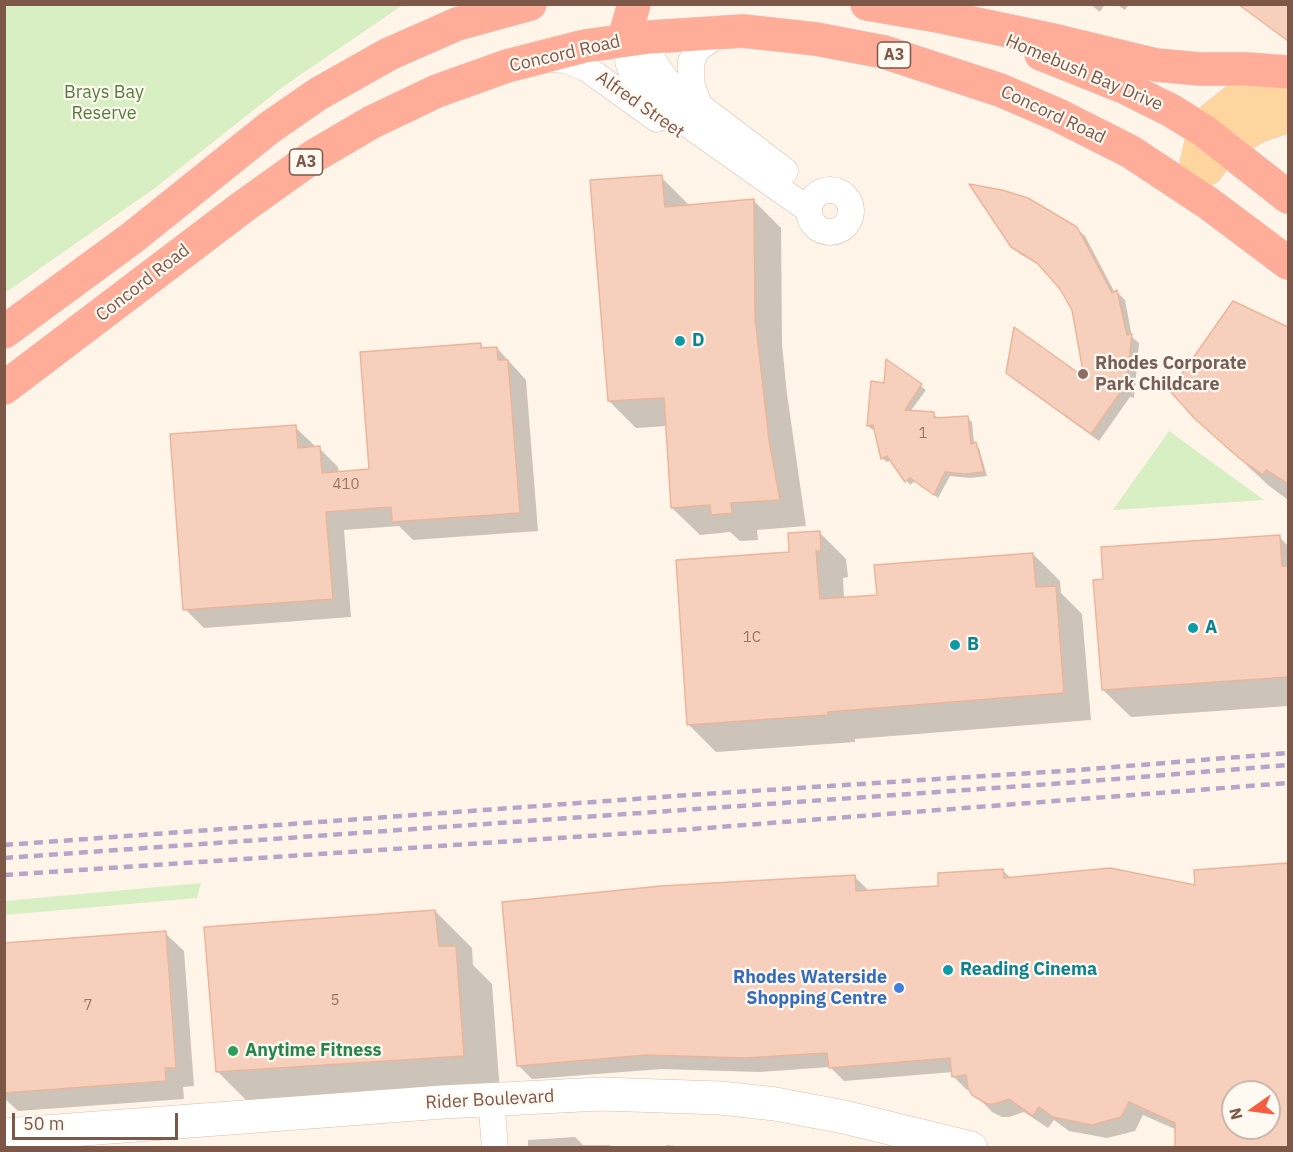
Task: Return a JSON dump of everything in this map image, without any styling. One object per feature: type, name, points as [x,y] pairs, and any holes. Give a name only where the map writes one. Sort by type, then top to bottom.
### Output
[{"type":"highway","points":[[4,332],[132,238],[269,128],[318,94],[389,54],[457,24],[530,4]]},
{"type":"highway","points":[[634,4],[637,38]]},
{"type":"highway","points":[[637,38],[643,4]]},
{"type":"highway","points":[[867,4],[1057,41],[1156,64],[1200,69],[1288,72]]},
{"type":"highway","name":"Homebush Bay Drive","points":[[962,22],[1126,88],[1172,111],[1214,138],[1288,197]]},
{"type":"highway","name":"Concord Road","points":[[4,388],[198,240],[314,156],[372,122],[437,91],[471,78],[585,46],[637,38],[722,32],[769,33],[849,44],[913,60],[989,86],[1058,115],[1131,152],[1190,191]]},
{"type":"highway","name":"A3","points":[[1190,191],[1288,263]]},
{"type":"main road","points":[[1190,191],[1214,138],[1218,112],[1236,100],[1288,82]]},
{"type":"main road","points":[[1214,138],[1288,116]]},
{"type":"street","name":"Alfred Street","points":[[699,106],[691,82],[691,62],[697,49],[722,32]]},
{"type":"street","name":"Alfred Street","points":[[637,38],[667,81],[813,202],[743,162],[655,100],[632,73],[629,65],[637,38]]},
{"type":"street","name":"Alfred Street","points":[[535,59],[565,60],[578,64],[601,77],[681,136],[743,162]]},
{"type":"street","name":"Rider Boulevard","points":[[4,1135],[112,1137],[491,1099],[601,1094],[721,1098],[775,1104],[844,1117],[971,1148]]},
{"type":"street","points":[[491,1099],[495,1148]]},
{"type":"green space","name":"Brays Bay Reserve","points":[[5,4],[408,5],[400,7],[284,86],[155,188],[5,293]]},
{"type":"green space","points":[[1169,431],[1264,500],[1113,510]]},
{"type":"green space","points":[[201,883],[197,898],[5,915],[5,901]]},
{"type":"building","points":[[1238,4],[1288,4],[1288,41]]},
{"type":"building","name":"D","points":[[662,175],[665,207],[754,199],[755,317],[769,440],[780,500],[731,503],[732,513],[711,515],[710,505],[671,508],[664,398],[608,401],[590,180]]},
{"type":"building","points":[[969,184],[1028,198],[1077,227],[1112,293],[1117,290],[1127,335],[1132,334],[1126,391],[1122,390],[1091,434],[1006,373],[1014,327],[1084,377],[1072,310],[1060,289],[1037,263],[1011,247]]},
{"type":"building","points":[[1233,301],[1288,327],[1288,484],[1266,470],[1263,475],[1239,458],[1194,418],[1170,391]]},
{"type":"building","points":[[481,343],[481,348],[497,347],[498,360],[508,360],[520,513],[392,522],[391,507],[326,512],[333,599],[183,610],[170,434],[296,425],[298,448],[320,446],[322,473],[369,469],[360,352]]},
{"type":"building","points":[[886,359],[922,384],[905,410],[934,412],[934,418],[968,416],[971,444],[976,442],[984,472],[965,474],[945,472],[934,495],[910,478],[905,482],[887,456],[881,459],[873,425],[867,426],[871,381],[884,383]]},
{"type":"building","points":[[820,531],[821,551],[816,551],[820,599],[877,595],[874,565],[1033,553],[1036,587],[1056,586],[1064,693],[828,712],[828,715],[687,725],[676,560],[789,552],[788,533]]},
{"type":"building","name":"A","points":[[1280,535],[1282,566],[1288,566],[1288,677],[1102,690],[1093,580],[1103,579],[1101,547]]},
{"type":"building","name":"Rhodes Waterside Shopping Centre","points":[[1288,863],[1288,1148],[1175,1148],[1175,1123],[1129,1102],[1121,1117],[1092,1125],[1053,1117],[1039,1107],[1033,1116],[1009,1099],[987,1104],[972,1095],[968,1088],[966,1075],[952,1077],[950,1058],[829,1068],[827,1053],[745,1058],[647,1055],[517,1066],[502,902],[661,886],[855,875],[856,891],[938,886],[938,873],[1003,869],[1004,878],[1110,868],[1195,885],[1194,870]]},
{"type":"building","points":[[435,910],[439,946],[456,946],[464,1056],[216,1072],[204,927]]},
{"type":"building","points":[[166,931],[176,1068],[165,1068],[166,1081],[4,1093],[4,943]]},
{"type":"railway","points":[[4,845],[689,795],[1078,770],[1288,753]]},
{"type":"railway","points":[[4,858],[1079,782],[1288,765]]},
{"type":"railway","points":[[4,875],[693,829],[1288,783]]},
{"type":"place","name":"D","points":[[680,341]]},
{"type":"place","name":"Rhodes Corporate Park Childcare","points":[[1083,374]]},
{"type":"place","name":"A","points":[[1193,628]]},
{"type":"place","name":"B","points":[[955,645]]},
{"type":"place","name":"Reading Cinema","points":[[948,970]]},
{"type":"place","name":"Rhodes Waterside Shopping Centre","points":[[899,988]]},
{"type":"place","name":"Anytime Fitness","points":[[233,1051]]}]
